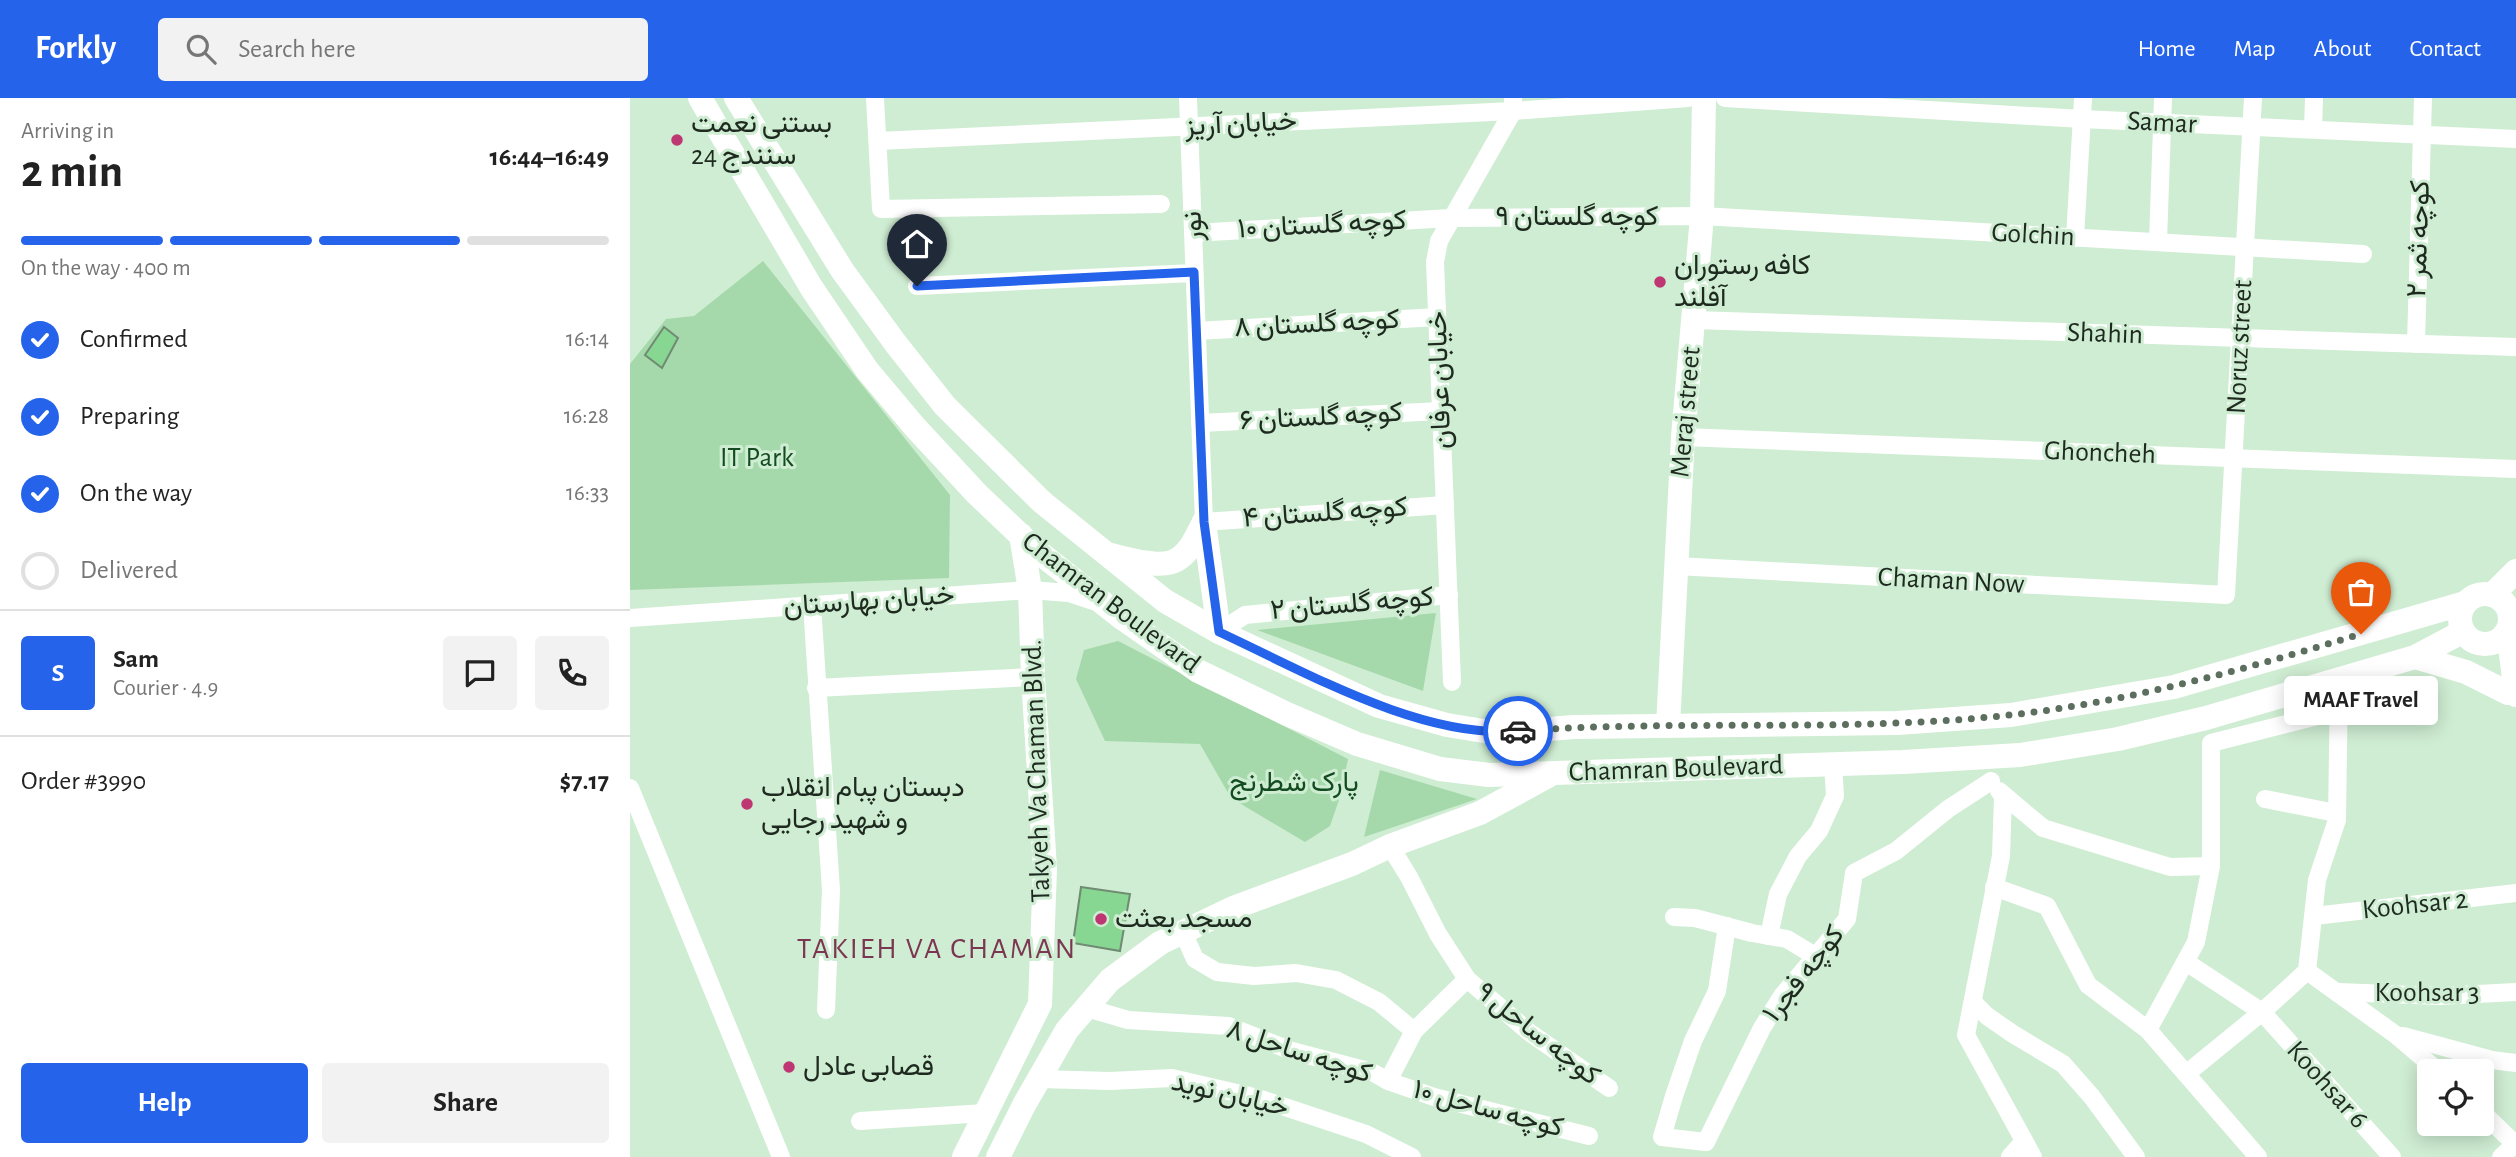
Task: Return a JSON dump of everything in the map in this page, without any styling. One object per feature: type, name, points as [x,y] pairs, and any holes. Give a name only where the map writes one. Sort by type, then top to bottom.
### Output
[{"type":"main road","name":"Chamran Boulevard","points":[[736,98],[842,270],[921,376],[945,406],[1042,502],[1165,601],[1219,632],[1379,706],[1447,725],[1496,733],[1574,727],[1897,723],[2011,715],[2174,687],[2465,603]]},
{"type":"main road","name":"Meraj street","points":[[1668,726],[1683,437],[1702,216],[1704,98]]},
{"type":"main road","name":"Chamran Boulevard","points":[[700,100],[811,287],[867,370],[977,494],[1021,535],[1106,606],[1198,671],[1357,744],[1440,769],[1489,775],[2020,755],[2118,739],[2184,724],[2339,680],[2468,637]]},
{"type":"main road","points":[[1103,553],[1146,563],[1176,561],[1189,549],[1204,522]]},
{"type":"main road","points":[[1204,522],[1219,632]]},
{"type":"main road","name":"Takyeh Va Chaman Blvd.","points":[[964,1157],[1040,1004],[1045,869],[1030,590],[1021,535]]},
{"type":"main road","points":[[2468,637],[2490,644],[2503,637],[2506,608],[2516,571]]},
{"type":"main road","points":[[2506,608],[2477,595],[2465,603],[2459,617],[2468,637],[2513,697]]},
{"type":"main road","points":[[2506,608],[2513,697]]},
{"type":"main road","points":[[2416,618],[2429,631],[2424,653],[2513,697]]},
{"type":"main road","points":[[998,1157],[1067,1030],[1110,980],[1160,943],[1233,908],[1480,813],[1553,774]]},
{"type":"main road","points":[[1040,1004],[1046,1021],[1055,1028],[1067,1030]]},
{"type":"main road","points":[[1014,1054],[1034,1054],[1041,1061],[1043,1074]]},
{"type":"street","points":[[875,98],[881,209],[1161,204]]},
{"type":"street","name":"نور","points":[[1188,98],[1204,522]]},
{"type":"street","name":"خیابان آریز","points":[[878,141],[1189,127],[1513,105],[1688,98]]},
{"type":"street","name":"Samar","points":[[1725,98],[2082,119],[2516,139]]},
{"type":"street","points":[[2075,238],[2083,98]]},
{"type":"street","points":[[2158,242],[2163,98]]},
{"type":"street","name":"Noruz street","points":[[2226,596],[2253,98]]},
{"type":"street","points":[[2313,130],[2314,98]]},
{"type":"street","name":"کوچه ثمر ۲","points":[[2416,344],[2423,98]]},
{"type":"street","name":"خیابان عرفان","points":[[1452,682],[1435,262],[1439,242],[1513,105]]},
{"type":"street","name":"کوچه گلستان ۹","points":[[1451,218],[1702,216]]},
{"type":"street","name":"Golchin","points":[[1702,216],[2363,254]]},
{"type":"street","name":"کوچه گلستان ۱۰","points":[[1193,233],[1451,218]]},
{"type":"street","points":[[917,286],[1194,272]]},
{"type":"street","name":"کوچه گلستان ۸","points":[[1197,331],[1437,317]]},
{"type":"street","name":"Shahin","points":[[1694,320],[2516,347]]},
{"type":"street","name":"کوچه گلستان ۶","points":[[1200,423],[1441,411]]},
{"type":"street","name":"Ghoncheh","points":[[1683,437],[2516,469]]},
{"type":"street","name":"کوچه گلستان ۴","points":[[1204,522],[1445,505]]},
{"type":"street","name":"Chaman Now","points":[[1676,566],[2226,596]]},
{"type":"street","name":"خیابان بهارستان","points":[[630,618],[1030,590],[1069,593],[1106,606]]},
{"type":"street","name":"کوچه گلستان ۲","points":[[1219,632],[1245,614],[1449,595]]},
{"type":"street","points":[[812,605],[831,890],[826,1010]]},
{"type":"street","points":[[816,688],[1033,677]]},
{"type":"street","points":[[2186,1074],[2307,971],[2317,880],[2337,820],[2339,680]]},
{"type":"street","points":[[2148,1030],[2196,942],[2211,866],[2211,743],[2337,711]]},
{"type":"street","points":[[1974,758],[2003,797],[2043,828],[2170,867],[2211,866]]},
{"type":"street","points":[[1769,936],[1778,894],[1798,856],[1819,831],[1835,796],[1833,764]]},
{"type":"street","name":"کوچه فجر۱","points":[[1727,926],[1717,991],[1693,1041],[1662,1137],[1706,1142],[1762,1028],[1782,996],[1847,919],[1854,873],[1896,851],[1948,808],[1991,781]]},
{"type":"street","points":[[630,788],[781,1157]]},
{"type":"street","points":[[2003,797],[2001,856],[1966,1035],[2029,1149],[2010,1157]]},
{"type":"street","points":[[2264,799],[2336,813]]},
{"type":"street","name":"کوچه ساحل ۹","points":[[1390,846],[1438,934],[1467,979],[1529,1032],[1609,1088]]},
{"type":"street","points":[[1994,887],[2047,906],[2088,985],[2148,1030],[2258,1157]]},
{"type":"street","name":"Koohsar 2","points":[[2314,916],[2516,893]]},
{"type":"street","points":[[1674,918],[1695,918],[1787,939],[1815,956]]},
{"type":"street","points":[[1183,932],[1195,959],[1217,972],[1254,976],[1296,973],[1336,980],[1379,1002],[1414,1031]]},
{"type":"street","name":"Koohsar 6","points":[[2186,962],[2262,1012],[2392,1157]]},
{"type":"street","points":[[2307,971],[2396,1035],[2424,1059]]},
{"type":"street","points":[[1388,1081],[1414,1031],[1467,979]]},
{"type":"street","name":"Koohsar 3","points":[[2338,992],[2439,996],[2516,992]]},
{"type":"street","points":[[1973,1002],[1987,1016],[2013,1034],[2063,1064],[2092,1097],[2136,1157]]},
{"type":"street","name":"کوچه ساحل ۸","points":[[1087,1008],[1128,1020],[1227,1026],[1292,1051],[1372,1072],[1388,1081]]},
{"type":"street","points":[[2396,1035],[2492,1060],[2516,1063]]},
{"type":"street","name":"خیابان نوید","points":[[1043,1074],[1110,1081],[1172,1078],[1258,1098],[1366,1134],[1412,1157]]},
{"type":"street","name":"کوچه ساحل ۱۰","points":[[1388,1081],[1434,1097],[1589,1136]]},
{"type":"street","points":[[860,1121],[985,1113]]},
{"type":"street","points":[[2494,1124],[2515,1144],[2501,1157]]},
{"type":"green space","name":"IT Park","points":[[763,261],[950,495],[949,578],[630,590],[630,364],[666,319],[694,316]]},
{"type":"green space","points":[[1436,613],[1423,691],[1257,630]]},
{"type":"green space","name":"پارک شطرنج","points":[[1118,641],[1348,759],[1340,797],[1330,826],[1305,842],[1231,798],[1200,744],[1105,741],[1076,679],[1084,650]]},
{"type":"green space","points":[[1380,770],[1477,799],[1364,837]]},
{"type":"building","points":[[664,327],[678,338],[662,368],[645,355]]},
{"type":"building","name":"مسجد بعثت","points":[[1081,887],[1130,894],[1120,951],[1073,943]]},
{"type":"way so far","points":[[1518,731],[1574,727],[1897,723],[2011,715],[2174,687],[2361,634]]},
{"type":"place","name":"بستنی نعمت سنندج 24","points":[[677,140]]},
{"type":"place","name":"کافه رستوران آفلند","points":[[1660,282]]},
{"type":"place","name":"MAAF Travel","points":[[2361,634]]},
{"type":"place","name":"دبستان پبام انقلاب و شهید رجایی","points":[[747,804]]},
{"type":"place","name":"مسجد بعثت","points":[[1101,919]]},
{"type":"place","name":"قصابی عادل","points":[[789,1067]]},
{"type":"district","name":"TAKIEH VA CHAMAN","points":[[937,949]]},
{"type":"route","points":[[917,286],[1194,272],[1204,522],[1219,632],[1379,706],[1447,725],[1496,733],[1518,731]]}]
